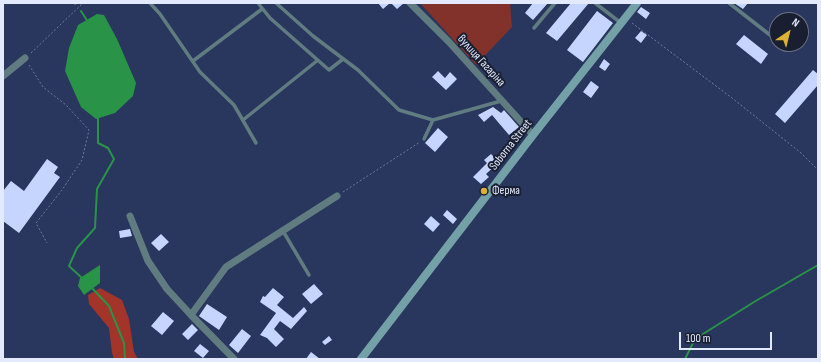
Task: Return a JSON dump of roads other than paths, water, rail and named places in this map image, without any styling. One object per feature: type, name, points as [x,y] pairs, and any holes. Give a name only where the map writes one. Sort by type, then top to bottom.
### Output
[{"type":"main road","name":"Soborna Street","points":[[361,359],[533,135],[637,3]]},
{"type":"street","name":"вулиця Гагаріна","points":[[410,3],[449,42],[533,135]]},
{"type":"street","points":[[3,76],[25,58]]},
{"type":"street","points":[[191,315],[226,267],[337,196]]},
{"type":"street","points":[[130,216],[148,261],[167,289],[234,359]]},
{"type":"lane","points":[[150,3],[160,14],[200,72],[234,105],[256,143]]},
{"type":"lane","points":[[258,3],[270,18],[330,70],[343,58]]},
{"type":"lane","points":[[276,3],[313,36],[358,70],[399,110],[433,120],[502,101]]},
{"type":"lane","points":[[534,28],[555,3]]},
{"type":"lane","points":[[595,3],[623,20]]},
{"type":"lane","points":[[729,3],[769,34]]},
{"type":"lane","points":[[193,61],[262,9]]},
{"type":"lane","points":[[242,120],[318,60]]},
{"type":"lane","points":[[424,139],[433,120]]},
{"type":"lane","points":[[283,231],[309,275]]},
{"type":"waterway","points":[[81,11],[88,22]]},
{"type":"waterway","points":[[82,278],[69,266],[77,248],[95,228],[97,189],[114,159],[108,148],[98,143],[98,117]]},
{"type":"waterway","points":[[685,359],[695,339],[754,302],[818,265]]},
{"type":"waterway","points":[[91,287],[109,306],[124,343],[125,359]]},
{"type":"place","name":"Ферма","points":[[484,191]]}]
